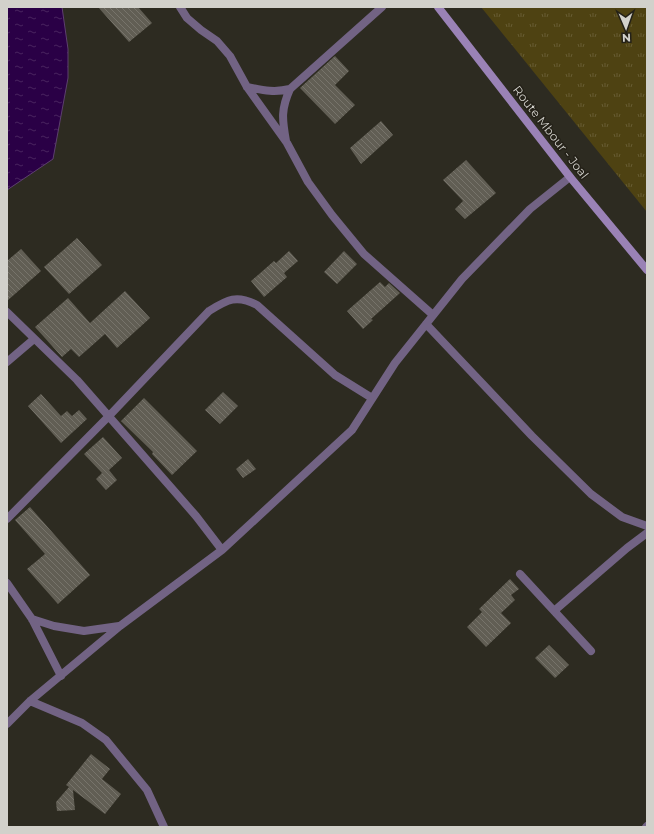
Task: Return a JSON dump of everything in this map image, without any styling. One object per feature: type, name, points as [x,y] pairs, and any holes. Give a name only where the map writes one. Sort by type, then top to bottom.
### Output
[{"type":"main road","name":"Route Mbour - Joal","points":[[438,7],[570,177],[647,270]]},
{"type":"street","points":[[180,7],[187,18],[217,41],[230,56],[247,86],[287,143],[308,182],[332,216],[364,254],[433,315]]},
{"type":"street","points":[[287,143],[283,121],[284,103],[290,89],[382,7]]},
{"type":"street","points":[[247,86],[279,92],[290,89]]},
{"type":"street","points":[[7,724],[30,701],[120,626],[222,550],[352,430],[395,363],[462,279],[530,209],[570,177]]},
{"type":"street","points":[[7,519],[109,416],[209,311],[226,301],[238,299],[248,300],[257,305],[335,375],[372,398]]},
{"type":"street","points":[[7,312],[77,380],[196,516],[222,550]]},
{"type":"street","points":[[426,324],[532,436],[591,494],[622,517],[647,526]]},
{"type":"street","points":[[7,362],[34,339]]},
{"type":"street","points":[[554,611],[627,548],[647,533]]},
{"type":"street","points":[[520,574],[592,651]]},
{"type":"street","points":[[7,583],[32,619],[61,676]]},
{"type":"street","points":[[32,619],[54,626],[84,630],[120,626]]},
{"type":"street","points":[[30,701],[82,723],[106,740],[147,790],[164,827]]},
{"type":"green space","points":[[481,7],[647,7],[647,212]]},
{"type":"water","points":[[7,7],[62,7],[68,49],[68,78],[53,159],[7,190]]},
{"type":"building","points":[[98,7],[138,7],[152,23],[129,42]]},
{"type":"building","points":[[335,56],[349,71],[335,85],[355,105],[335,124],[300,88]]},
{"type":"building","points":[[381,121],[393,135],[361,164],[350,148]]},
{"type":"building","points":[[466,160],[496,193],[465,219],[455,209],[463,201],[443,180]]},
{"type":"building","points":[[77,238],[102,265],[69,294],[44,267]]},
{"type":"building","points":[[21,249],[41,271],[7,301],[7,261]]},
{"type":"building","points":[[289,251],[298,261],[284,273],[287,277],[264,297],[251,281],[274,261],[276,263]]},
{"type":"building","points":[[344,251],[357,264],[337,284],[324,272]]},
{"type":"building","points":[[380,282],[385,287],[389,283],[400,293],[371,319],[373,320],[363,329],[347,311]]},
{"type":"building","points":[[125,291],[150,318],[117,348],[105,334],[79,357],[71,349],[62,357],[35,327],[68,298],[90,323]]},
{"type":"building","points":[[223,392],[238,406],[220,424],[205,410]]},
{"type":"building","points":[[41,394],[61,416],[67,411],[72,416],[79,410],[87,419],[61,443],[28,406]]},
{"type":"building","points":[[144,398],[197,451],[172,475],[152,454],[153,452],[121,421]]},
{"type":"building","points":[[103,437],[122,458],[109,470],[117,480],[106,490],[96,479],[102,473],[84,454]]},
{"type":"building","points":[[248,459],[256,469],[243,478],[236,469]]},
{"type":"building","points":[[30,507],[90,575],[58,604],[27,569],[45,554],[15,520]]},
{"type":"building","points":[[510,579],[519,589],[511,595],[515,600],[501,613],[511,623],[486,647],[467,627],[482,612],[479,609]]},
{"type":"building","points":[[549,645],[569,665],[555,678],[535,658]]},
{"type":"building","points":[[91,754],[110,769],[102,779],[121,794],[105,814],[73,790],[75,810],[57,811],[56,802],[69,787],[66,785]]}]
